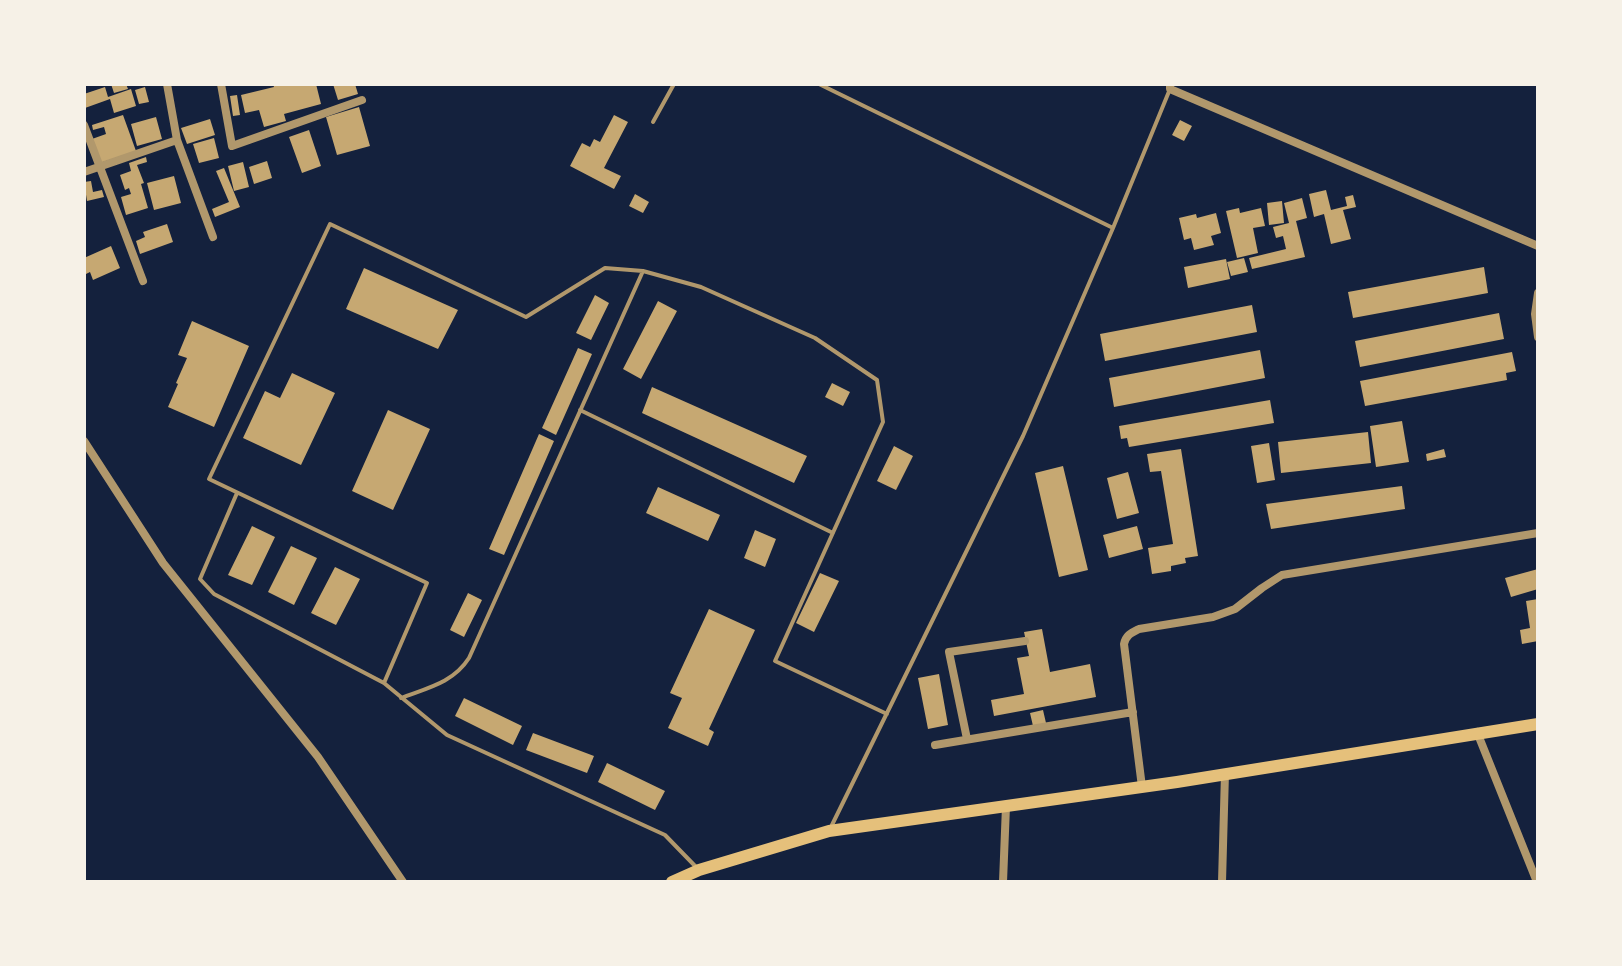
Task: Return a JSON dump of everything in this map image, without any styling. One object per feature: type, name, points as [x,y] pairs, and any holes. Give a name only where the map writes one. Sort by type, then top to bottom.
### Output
[{"type":"main road","points":[[672,882],[699,870],[829,831],[1142,787],[1538,724]]},
{"type":"street","points":[[167,84],[177,140],[213,237]]},
{"type":"street","points":[[221,84],[232,146],[362,100]]},
{"type":"street","points":[[1170,86],[1538,246]]},
{"type":"street","points":[[84,125],[143,281]]},
{"type":"street","points":[[84,172],[177,140]]},
{"type":"street","points":[[1538,293],[1535,314],[1538,337]]},
{"type":"street","points":[[84,441],[163,563],[318,757],[403,882]]},
{"type":"street","points":[[1142,787],[1124,644],[1131,633],[1213,617],[1235,609],[1282,575],[1538,533]]},
{"type":"street","points":[[967,739],[949,652],[1025,641]]},
{"type":"street","points":[[935,745],[1133,712]]},
{"type":"street","points":[[1477,732],[1537,882]]},
{"type":"street","points":[[1222,882],[1225,773]]},
{"type":"street","points":[[1003,882],[1006,806]]},
{"type":"lane","points":[[653,122],[674,84]]},
{"type":"lane","points":[[819,84],[1113,228]]},
{"type":"lane","points":[[829,831],[1023,436],[1113,228],[1170,86]]},
{"type":"lane","points":[[384,683],[427,583],[209,479],[330,224],[526,317],[605,268],[643,271],[701,287],[815,338],[877,380],[883,422],[775,661],[887,714]]},
{"type":"lane","points":[[401,698],[444,682],[464,667],[643,271]]},
{"type":"lane","points":[[579,410],[833,533]]},
{"type":"lane","points":[[237,493],[200,579],[214,594],[384,683],[447,735],[665,835],[699,870]]},
{"type":"building","points":[[111,84],[126,84],[128,89],[114,93]]},
{"type":"building","points":[[273,84],[316,84],[321,104],[284,114],[286,121],[264,127],[259,110],[245,113],[241,95],[274,87]]},
{"type":"building","points":[[333,84],[355,84],[358,94],[338,100]]},
{"type":"building","points":[[105,87],[108,97],[131,89],[136,106],[114,113],[110,99],[85,108],[84,94]]},
{"type":"building","points":[[145,87],[149,102],[139,104],[135,90]]},
{"type":"building","points":[[237,95],[240,115],[233,116],[230,96]]},
{"type":"building","points":[[359,107],[370,146],[337,155],[326,117]]},
{"type":"building","points":[[123,115],[136,151],[100,163],[92,139],[106,134],[104,127],[93,130],[92,125]]},
{"type":"building","points":[[614,115],[628,122],[604,168],[621,176],[614,189],[570,166],[582,143],[590,147],[594,139],[600,142]]},
{"type":"building","points":[[156,117],[162,139],[137,146],[131,124]]},
{"type":"building","points":[[210,119],[215,135],[187,144],[181,128]]},
{"type":"building","points":[[1180,120],[1192,126],[1184,141],[1172,135]]},
{"type":"building","points":[[309,130],[321,166],[302,173],[289,137]]},
{"type":"building","points":[[214,138],[219,158],[199,163],[193,144]]},
{"type":"building","points":[[146,157],[147,162],[137,165],[148,208],[126,215],[121,197],[131,194],[129,188],[125,190],[120,175],[131,171],[129,163]]},
{"type":"building","points":[[267,161],[272,178],[254,184],[249,167]]},
{"type":"building","points":[[243,162],[249,187],[234,191],[228,166]]},
{"type":"building","points":[[224,168],[240,207],[215,217],[212,209],[229,202],[216,171]]},
{"type":"building","points":[[174,176],[181,203],[154,210],[147,183]]},
{"type":"building","points":[[91,181],[93,192],[102,190],[104,197],[87,201],[84,182]]},
{"type":"building","points":[[1326,190],[1331,210],[1347,206],[1345,197],[1353,195],[1356,207],[1343,210],[1351,239],[1331,244],[1324,214],[1314,217],[1309,194]]},
{"type":"building","points":[[635,194],[649,202],[643,213],[629,206]]},
{"type":"building","points":[[1302,198],[1307,218],[1296,221],[1305,257],[1252,269],[1249,258],[1286,249],[1283,236],[1276,238],[1273,227],[1289,223],[1284,203]]},
{"type":"building","points":[[1282,201],[1284,223],[1269,225],[1267,203]]},
{"type":"building","points":[[1239,208],[1240,213],[1261,208],[1265,226],[1253,228],[1258,253],[1237,258],[1226,211]]},
{"type":"building","points":[[1216,213],[1221,233],[1211,236],[1214,245],[1194,250],[1191,238],[1184,240],[1179,218],[1196,214],[1197,218]]},
{"type":"building","points":[[167,224],[173,242],[140,254],[136,241],[145,237],[143,232]]},
{"type":"building","points":[[111,246],[120,268],[93,280],[90,272],[84,275],[84,258]]},
{"type":"building","points":[[1244,258],[1248,272],[1231,276],[1227,262]]},
{"type":"building","points":[[1226,259],[1230,279],[1188,288],[1184,267]]},
{"type":"building","points":[[1484,267],[1488,293],[1353,318],[1348,292]]},
{"type":"building","points":[[364,268],[458,310],[438,349],[346,309]]},
{"type":"building","points":[[595,295],[609,303],[591,340],[576,333]]},
{"type":"building","points":[[658,301],[677,311],[641,379],[623,369]]},
{"type":"building","points":[[1252,305],[1257,332],[1105,361],[1100,334]]},
{"type":"building","points":[[1499,313],[1504,339],[1360,367],[1355,341]]},
{"type":"building","points":[[192,321],[249,346],[214,427],[168,407],[187,358],[178,355]]},
{"type":"building","points":[[578,348],[592,354],[556,435],[542,428]]},
{"type":"building","points":[[1260,350],[1265,378],[1114,407],[1109,378]]},
{"type":"building","points":[[1512,352],[1516,371],[1506,373],[1507,380],[1365,406],[1360,381]]},
{"type":"building","points":[[292,373],[335,393],[301,465],[243,438],[265,391],[280,398]]},
{"type":"building","points":[[832,383],[850,392],[843,406],[825,397]]},
{"type":"building","points":[[652,387],[807,456],[794,483],[642,413]]},
{"type":"building","points":[[1270,400],[1274,423],[1129,447],[1127,438],[1121,439],[1119,426]]},
{"type":"building","points":[[388,410],[430,429],[393,510],[352,491]]},
{"type":"building","points":[[1402,421],[1409,462],[1376,467],[1370,426]]},
{"type":"building","points":[[1368,432],[1371,463],[1281,473],[1278,442]]},
{"type":"building","points":[[539,434],[554,441],[504,555],[489,549]]},
{"type":"building","points":[[1269,443],[1275,480],[1257,483],[1251,446]]},
{"type":"building","points":[[894,446],[913,456],[896,490],[877,481]]},
{"type":"building","points":[[1181,449],[1198,556],[1185,558],[1186,563],[1171,566],[1171,571],[1152,574],[1148,548],[1173,544],[1161,471],[1150,472],[1147,454]]},
{"type":"building","points":[[1444,449],[1446,457],[1427,461],[1426,454]]},
{"type":"building","points":[[1063,466],[1088,570],[1059,577],[1035,473]]},
{"type":"building","points":[[1128,472],[1139,513],[1117,519],[1107,478]]},
{"type":"building","points":[[1402,486],[1405,509],[1271,529],[1266,504]]},
{"type":"building","points":[[658,487],[720,515],[708,541],[646,513]]},
{"type":"building","points":[[252,526],[275,537],[252,585],[228,575]]},
{"type":"building","points":[[1137,526],[1143,549],[1109,558],[1103,535]]},
{"type":"building","points":[[755,530],[776,539],[765,567],[744,558]]},
{"type":"building","points":[[291,546],[317,558],[294,605],[268,592]]},
{"type":"building","points":[[335,567],[360,579],[336,625],[311,613]]},
{"type":"building","points":[[1538,569],[1538,589],[1511,597],[1505,578]]},
{"type":"building","points":[[820,573],[839,581],[814,632],[796,623]]},
{"type":"building","points":[[468,593],[482,600],[464,637],[450,630]]},
{"type":"building","points":[[1538,599],[1538,641],[1522,644],[1520,630],[1530,628],[1526,601]]},
{"type":"building","points":[[709,609],[755,630],[709,729],[714,732],[708,746],[668,728],[682,698],[670,693]]},
{"type":"building","points":[[1042,629],[1050,672],[1090,664],[1096,697],[994,716],[991,700],[1024,694],[1017,658],[1029,656],[1024,632]]},
{"type":"building","points":[[939,674],[948,725],[928,729],[918,678]]},
{"type":"building","points":[[464,698],[522,726],[513,745],[455,716]]},
{"type":"building","points":[[1043,710],[1046,723],[1033,726],[1030,713]]},
{"type":"building","points":[[533,733],[594,756],[587,773],[526,750]]},
{"type":"building","points":[[607,763],[665,791],[655,810],[598,782]]}]
